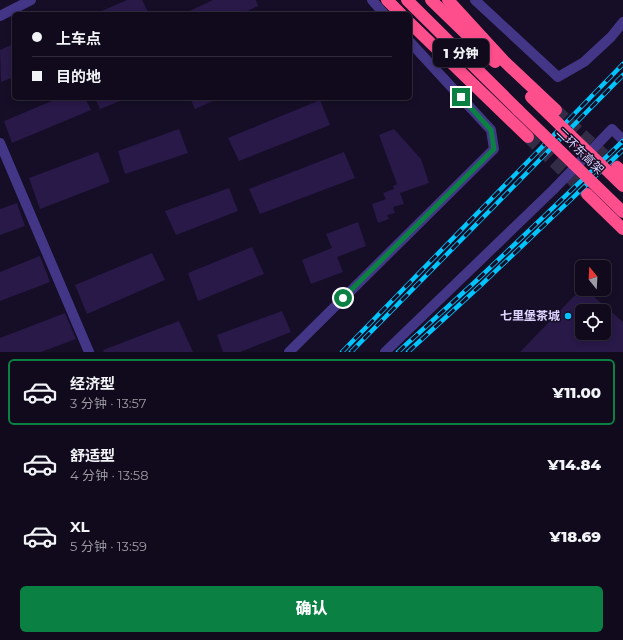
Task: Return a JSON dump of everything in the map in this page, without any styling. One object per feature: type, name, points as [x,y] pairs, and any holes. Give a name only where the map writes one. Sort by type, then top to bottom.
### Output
[{"type":"highway","points":[[387,0],[399,12]]},
{"type":"highway","name":"二环东高架","points":[[407,0],[482,76],[623,212]]},
{"type":"highway","name":"二环东高架","points":[[431,0],[623,186]]},
{"type":"highway","points":[[448,0],[504,61],[556,110]]},
{"type":"highway","points":[[412,25],[528,136]]},
{"type":"highway","points":[[588,194],[623,229]]},
{"type":"street","points":[[0,16],[31,0]]},
{"type":"street","points":[[372,0],[382,12]]},
{"type":"street","points":[[475,0],[558,76],[584,62],[611,37],[623,22]]},
{"type":"street","points":[[289,352],[494,149],[491,130],[412,44]]},
{"type":"street","points":[[385,352],[553,190],[612,129],[623,140]]},
{"type":"street","points":[[0,143],[89,352]]},
{"type":"building","points":[[127,0],[142,0],[148,12],[100,12]]},
{"type":"building","points":[[213,0],[256,0],[258,6],[244,12],[187,12]]},
{"type":"building","points":[[12,45],[12,78],[1,82],[0,50]]},
{"type":"building","points":[[54,100],[86,100],[91,110],[12,143],[4,121]]},
{"type":"building","points":[[96,100],[123,100],[100,109]]},
{"type":"building","points":[[191,100],[215,100],[195,109]]},
{"type":"building","points":[[320,100],[330,125],[239,161],[228,138]]},
{"type":"building","points":[[179,129],[188,153],[125,174],[118,151]]},
{"type":"building","points":[[394,129],[421,159],[429,183],[400,193],[404,204],[393,207],[395,213],[387,215],[389,219],[378,223],[372,204],[386,199],[383,193],[394,189],[393,186],[397,184],[379,135]]},
{"type":"building","points":[[98,152],[110,182],[40,209],[29,178]]},
{"type":"building","points":[[344,152],[355,178],[260,214],[249,189]]},
{"type":"building","points":[[229,188],[238,211],[176,235],[165,211]]},
{"type":"building","points":[[17,203],[25,226],[0,235],[0,209]]},
{"type":"building","points":[[358,222],[366,246],[337,257],[343,272],[311,284],[302,260],[332,248],[326,234]]},
{"type":"building","points":[[252,247],[264,274],[198,301],[188,273]]},
{"type":"building","points":[[152,253],[165,280],[87,314],[75,285]]},
{"type":"building","points":[[40,256],[50,282],[0,301],[0,272]]},
{"type":"building","name":"七里堡茶城","points":[[575,295],[593,296],[602,304],[575,304],[575,340],[611,340],[611,312],[623,322],[623,352],[520,352]]},
{"type":"building","points":[[282,311],[291,332],[240,352],[223,352],[217,335]]},
{"type":"building","points":[[65,313],[76,339],[41,352],[0,352],[0,338]]},
{"type":"building","points":[[179,321],[193,352],[104,352],[103,350]]},
{"type":"tunnel","points":[[556,110],[617,167]]},
{"type":"tunnel","points":[[528,137],[587,194]]},
{"type":"railway","points":[[342,352],[623,64]]},
{"type":"railway","points":[[351,352],[623,75]]},
{"type":"railway","points":[[398,352],[476,281],[623,141]]},
{"type":"railway","points":[[408,352],[623,150]]},
{"type":"place","name":"七里堡茶城","points":[[568,316]]},
{"type":"route","points":[[343,298],[494,149],[491,130],[461,97]]}]
